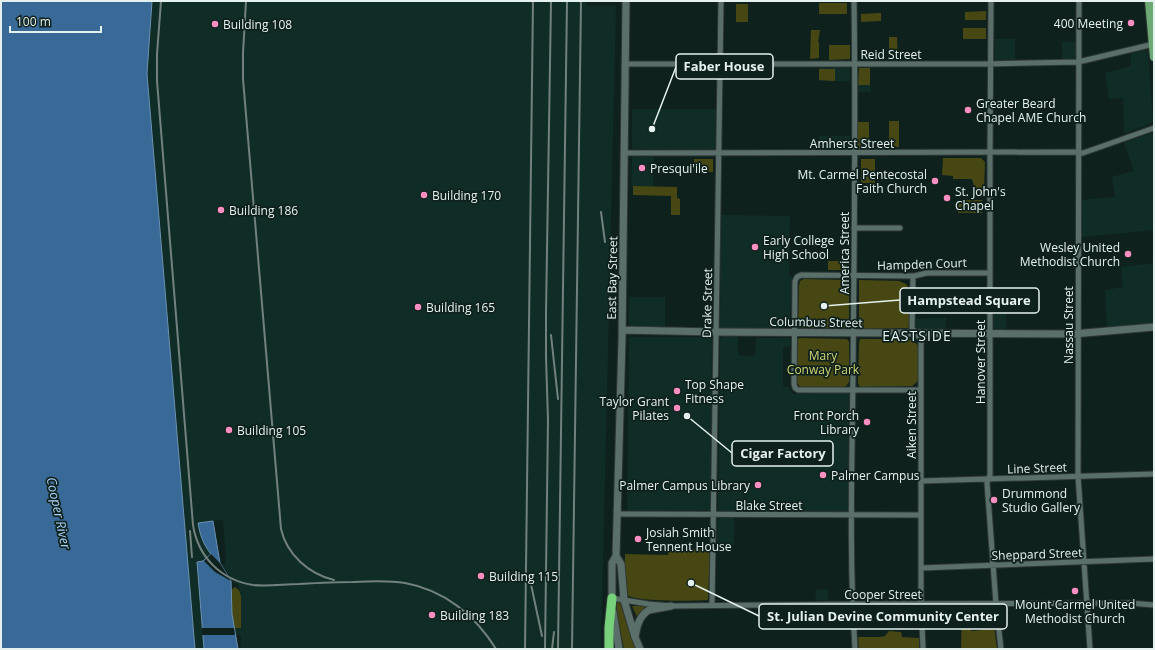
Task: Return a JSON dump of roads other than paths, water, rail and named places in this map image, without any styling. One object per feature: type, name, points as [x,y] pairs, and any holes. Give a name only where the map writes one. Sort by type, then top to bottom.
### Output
[{"type":"highway","points":[[609,649],[609,628],[612,598]]},
{"type":"main road","name":"East Bay Street","points":[[616,556],[622,330],[626,1]]},
{"type":"main road","points":[[1149,1],[1154,57]]},
{"type":"main road","name":"Columbus Street","points":[[622,330],[916,334],[1078,334],[1154,327]]},
{"type":"main road","points":[[619,649],[612,598],[612,563],[616,556],[621,564],[624,600],[640,649]]},
{"type":"main road","points":[[635,637],[640,619],[646,612],[649,610],[671,606]]},
{"type":"street","name":"Drake Street","points":[[712,606],[721,1]]},
{"type":"street","name":"America Street","points":[[854,1],[852,604],[855,649]]},
{"type":"street","name":"Hanover Street","points":[[991,1],[990,475],[987,483],[996,604],[1001,649]]},
{"type":"street","name":"Nassau Street","points":[[1079,1],[1078,476],[1090,649]]},
{"type":"street","name":"Reid Street","points":[[626,64],[991,64],[1078,62],[1153,44]]},
{"type":"street","name":"Amherst Street","points":[[624,153],[1083,153],[1154,128]]},
{"type":"street","points":[[854,228],[900,228]]},
{"type":"street","name":"Hampden Court","points":[[794,332],[796,281],[797,277],[801,274],[913,276],[927,273],[990,273]]},
{"type":"street","name":"Aiken Street","points":[[913,276],[912,328],[921,340],[921,604],[924,649]]},
{"type":"street","points":[[794,332],[794,388],[798,390],[921,390]]},
{"type":"street","name":"Line Street","points":[[921,481],[1154,474]]},
{"type":"street","name":"Blake Street","points":[[617,514],[921,515]]},
{"type":"street","name":"Sheppard Street","points":[[921,568],[1154,559]]},
{"type":"street","name":"Cooper Street","points":[[612,598],[671,606],[1087,603],[1129,603],[1154,605]]},
{"type":"water","name":"Cooper River","points":[[1,1],[152,1],[147,74],[195,649],[1,649]]},
{"type":"water","points":[[213,521],[220,563],[231,581],[232,614],[238,649],[204,649],[197,562],[203,561],[211,554],[202,539],[198,523]]},
{"type":"railway","points":[[161,1],[157,54],[157,81],[193,525],[200,547],[206,557],[221,572],[231,578],[253,585],[270,586],[379,581],[399,582],[419,586],[433,591],[457,606],[478,625],[496,649]]},
{"type":"railway","points":[[246,1],[243,79],[281,529],[288,547],[300,562],[316,573],[334,580]]},
{"type":"railway","points":[[525,649],[533,1]]},
{"type":"railway","points":[[545,649],[548,420],[546,313],[551,1]]},
{"type":"railway","points":[[558,649],[567,1]]},
{"type":"railway","points":[[572,649],[581,1]]},
{"type":"railway","points":[[601,212],[605,242]]},
{"type":"railway","points":[[551,335],[558,399]]},
{"type":"railway","points":[[190,531],[192,557]]},
{"type":"railway","points":[[529,575],[542,636]]},
{"type":"railway","points":[[552,649],[554,632]]},
{"type":"place","name":"400 Meeting","points":[[1131,23]]},
{"type":"place","name":"Building 108","points":[[215,24]]},
{"type":"place","name":"Greater Beard Chapel AME Church","points":[[968,110]]},
{"type":"place","name":"Faber House","points":[[652,129]]},
{"type":"place","name":"Presqui'ile","points":[[642,168]]},
{"type":"place","name":"Mt. Carmel Pentecostal Faith Church","points":[[935,181]]},
{"type":"place","name":"Building 170","points":[[424,195]]},
{"type":"place","name":"St. John's Chapel","points":[[947,198]]},
{"type":"place","name":"Building 186","points":[[221,210]]},
{"type":"place","name":"Early College High School","points":[[755,247]]},
{"type":"place","name":"Wesley United Methodist Church","points":[[1128,254]]},
{"type":"place","name":"Hampstead Square","points":[[824,306]]},
{"type":"place","name":"Building 165","points":[[418,307]]},
{"type":"place","name":"Top Shape Fitness","points":[[677,391]]},
{"type":"place","name":"Taylor Grant Pilates","points":[[677,408]]},
{"type":"place","name":"Cigar Factory","points":[[687,416]]},
{"type":"place","name":"Front Porch Library","points":[[867,422]]},
{"type":"place","name":"Building 105","points":[[229,430]]},
{"type":"place","name":"Palmer Campus","points":[[823,475]]},
{"type":"place","name":"Palmer Campus Library","points":[[758,485]]},
{"type":"place","name":"Drummond Studio Gallery","points":[[994,500]]},
{"type":"place","name":"Josiah Smith Tennent House","points":[[638,539]]},
{"type":"place","name":"Building 115","points":[[481,576]]},
{"type":"place","name":"St. Julian Devine Community Center","points":[[691,583]]},
{"type":"place","name":"Mount Carmel United Methodist Church","points":[[1075,591]]},
{"type":"place","name":"Building 183","points":[[432,615]]},
{"type":"district","name":"EASTSIDE","points":[[917,335]]},
{"type":"park label","name":"Mary Conway Park","points":[[823,362]]}]
